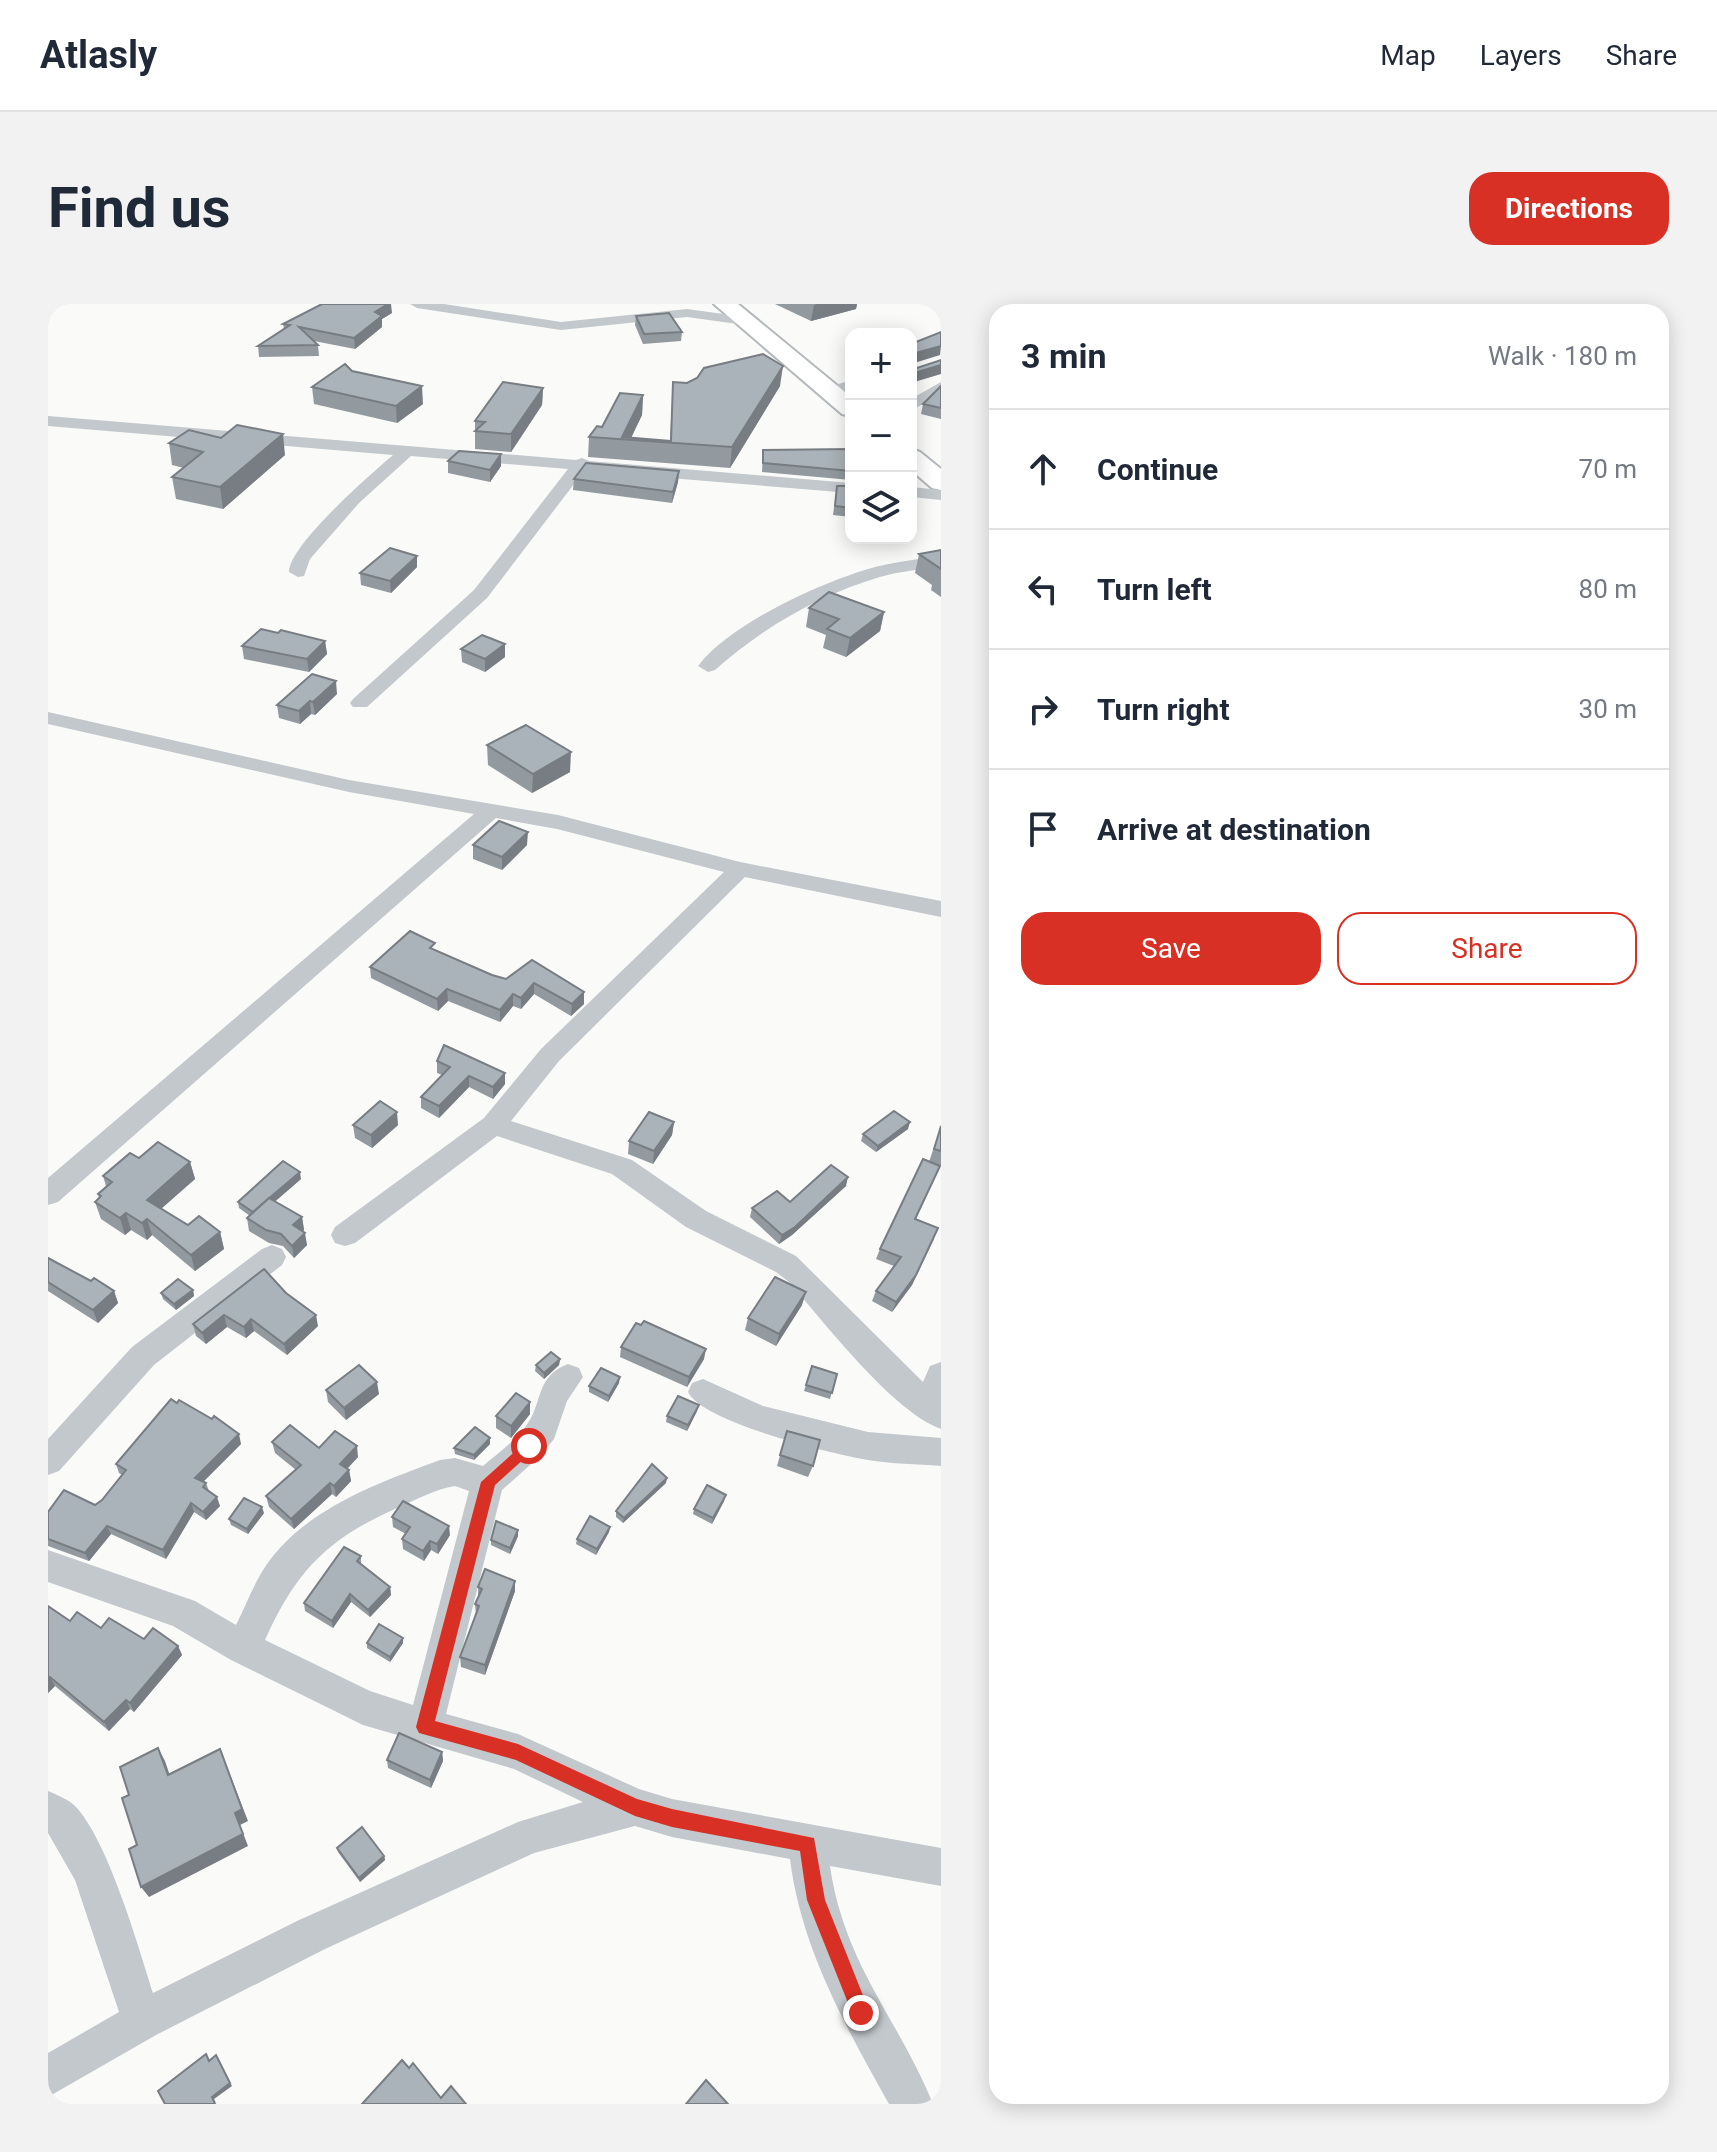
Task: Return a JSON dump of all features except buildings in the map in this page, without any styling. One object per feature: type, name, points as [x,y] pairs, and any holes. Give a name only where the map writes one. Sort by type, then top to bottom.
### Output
[{"type":"highway","points":[[725,304],[845,404]]},
{"type":"highway","points":[[917,462],[941,482]]},
{"type":"street","points":[[417,304],[561,326],[687,313],[745,321]]},
{"type":"street","points":[[828,390],[845,386]]},
{"type":"street","points":[[917,402],[941,386]]},
{"type":"street","points":[[48,421],[582,463],[845,487]]},
{"type":"street","points":[[298,572],[303,556],[353,499],[408,450]]},
{"type":"street","points":[[360,703],[461,614],[497,576],[582,463]]},
{"type":"street","points":[[917,493],[941,495]]},
{"type":"street","points":[[708,666],[750,633],[810,599],[877,572],[941,560]]},
{"type":"street","points":[[48,718],[349,786],[613,834],[740,869],[941,909]]},
{"type":"street","points":[[48,1194],[492,810]]},
{"type":"street","points":[[345,1235],[493,1125],[557,1047],[740,869]]},
{"type":"street","points":[[493,1125],[622,1167],[696,1219],[786,1264],[799,1274],[896,1379],[935,1410],[941,1375]]},
{"type":"street","points":[[48,1461],[143,1356],[272,1257]]},
{"type":"street","points":[[425,1727],[488,1482],[529,1446],[543,1429],[553,1395],[568,1377]]},
{"type":"street","points":[[703,1392],[757,1418],[868,1446],[941,1452]]},
{"type":"street","points":[[243,1648],[280,1575],[303,1547],[328,1525],[440,1474],[455,1472],[488,1482]]},
{"type":"street","points":[[48,1566],[183,1613],[243,1648],[363,1707],[518,1752],[635,1807],[672,1818],[941,1867]]},
{"type":"street","points":[[48,2076],[142,2021],[311,1935],[531,1835],[635,1807]]},
{"type":"street","points":[[48,1810],[62,1817],[90,1867],[142,2021]]},
{"type":"street","points":[[808,1844],[816,1900],[838,1961],[861,2013],[912,2104]]},
{"type":"route","points":[[529,1446],[488,1482],[481,1500],[425,1727],[518,1752],[635,1807],[672,1818],[808,1844],[816,1900],[861,2013]]}]
